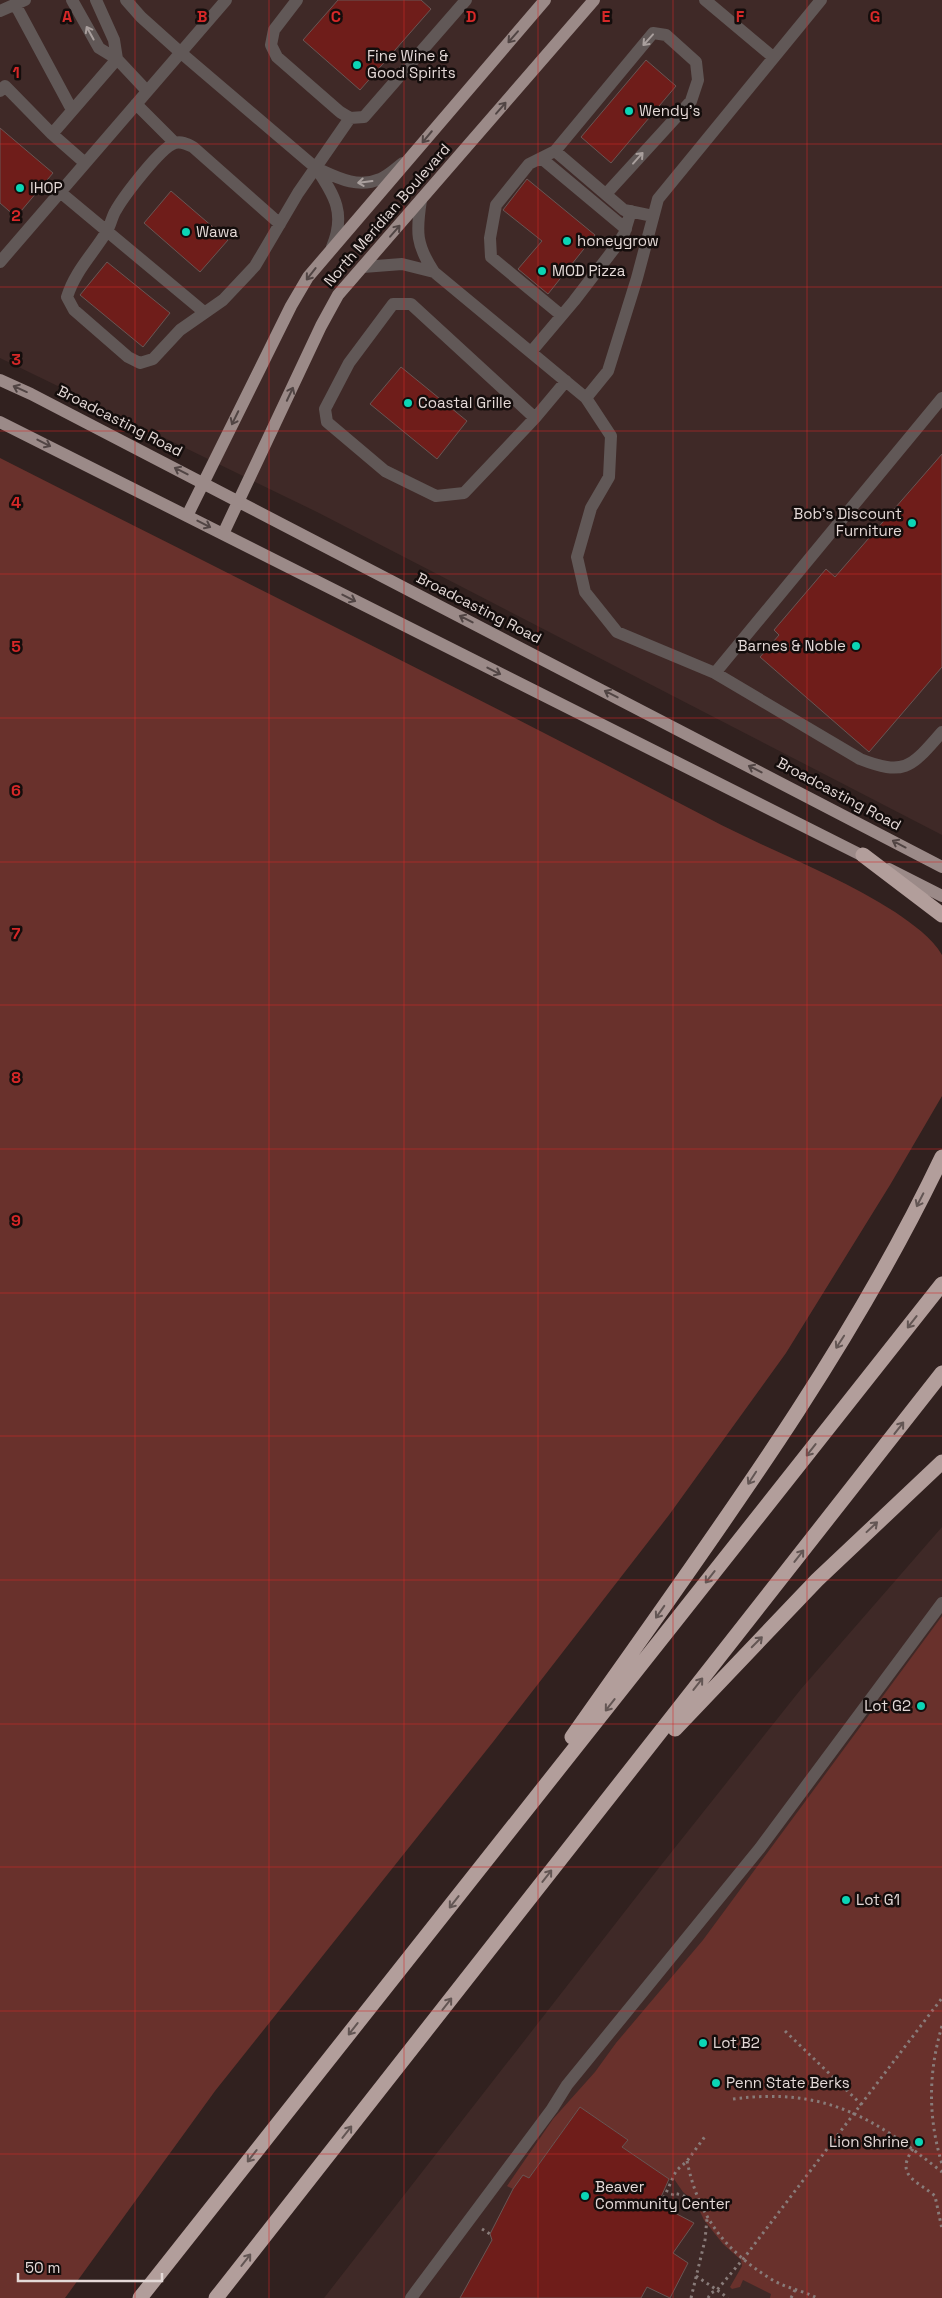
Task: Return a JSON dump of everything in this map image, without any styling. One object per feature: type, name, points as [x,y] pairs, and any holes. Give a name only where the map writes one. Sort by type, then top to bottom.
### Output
[{"type":"highway","points":[[863,855],[942,915]]},
{"type":"highway","points":[[484,1863],[738,1500],[812,1386],[859,1313],[942,1157]]},
{"type":"highway","points":[[140,2298],[942,1284]]},
{"type":"highway","points":[[216,2298],[942,1373]]},
{"type":"highway","points":[[604,1805],[817,1580],[942,1462]]},
{"type":"main road","name":"North Meridian Boulevard","points":[[187,516],[291,306],[308,277],[545,0]]},
{"type":"main road","name":"North Meridian Boulevard","points":[[223,534],[240,502],[321,326],[338,295],[594,0]]},
{"type":"main road","name":"Broadcasting Road","points":[[0,380],[31,394],[240,502],[942,867]]},
{"type":"main road","points":[[0,422],[942,896]]},
{"type":"lane","points":[[72,0],[99,48],[117,59],[147,91]]},
{"type":"lane","points":[[96,0],[114,40],[117,59]]},
{"type":"lane","points":[[126,0],[141,17],[180,52],[316,168],[332,192],[337,206],[338,234],[332,249]]},
{"type":"lane","points":[[0,262],[226,0]]},
{"type":"lane","points":[[297,0],[274,30],[271,45],[277,57],[340,112],[350,118],[364,118],[466,0]]},
{"type":"lane","points":[[705,0],[773,57]]},
{"type":"lane","points":[[586,398],[608,371],[637,278],[658,199],[821,0]]},
{"type":"lane","points":[[0,11],[20,2],[72,110]]},
{"type":"lane","points":[[561,315],[490,257],[490,238],[496,205],[529,164],[555,151],[653,33],[666,34],[696,62],[698,80],[691,101],[606,194]]},
{"type":"lane","points":[[52,134],[117,59]]},
{"type":"lane","points":[[2,86],[85,164]]},
{"type":"lane","points":[[136,104],[175,143]]},
{"type":"lane","points":[[280,224],[193,147],[184,143],[175,143],[165,148],[126,194],[115,211],[107,230],[72,280],[67,297],[74,310],[128,357],[140,363],[153,359],[180,330],[223,300],[255,266],[280,224],[298,192],[350,118]]},
{"type":"lane","points":[[555,151],[624,210],[653,216]]},
{"type":"lane","points":[[541,158],[626,229]]},
{"type":"lane","points":[[316,168],[344,180],[358,183],[380,179],[407,160]]},
{"type":"lane","points":[[60,192],[204,312]]},
{"type":"lane","points":[[421,200],[418,238],[422,253],[434,272],[586,398],[611,436],[609,477],[591,508],[577,557],[585,592],[617,632],[714,673],[860,759],[878,766],[893,769],[909,765],[918,759],[942,732]]},
{"type":"lane","points":[[531,352],[618,245],[626,229],[631,211]]},
{"type":"lane","points":[[363,267],[402,264],[434,272]]},
{"type":"lane","points":[[535,418],[411,304],[393,304],[349,363],[325,409],[327,422],[385,471],[436,496],[464,493],[535,418],[566,382]]},
{"type":"lane","points":[[714,673],[942,398]]},
{"type":"lane","points":[[411,2298],[568,2085],[760,1848],[942,1603]]},
{"type":"path","points":[[708,2298],[744,2258],[942,1998]]},
{"type":"path","points":[[942,2026],[933,2065],[931,2097],[933,2131],[942,2164]]},
{"type":"path","points":[[786,2031],[862,2105]]},
{"type":"path","points":[[734,2099],[775,2095],[824,2102],[854,2113],[913,2149],[942,2172]]},
{"type":"path","points":[[661,2204],[676,2171],[687,2161],[706,2135]]},
{"type":"path","points":[[913,2149],[907,2158],[908,2176],[935,2196],[942,2229]]},
{"type":"path","points":[[687,2161],[700,2205],[707,2219],[729,2247],[771,2280],[817,2298]]},
{"type":"path","points":[[667,2190],[682,2195],[700,2205]]},
{"type":"path","points":[[668,2208],[673,2193]]},
{"type":"path","points":[[691,2298],[705,2240],[707,2219]]},
{"type":"path","points":[[696,2276],[728,2298]]},
{"type":"path","points":[[791,2298],[795,2290]]},
{"type":"shaded area","points":[[0,0],[942,0],[942,835],[317,512],[0,358]]},
{"type":"shaded area","points":[[0,458],[731,830],[873,898],[915,926],[933,942],[942,955],[942,1096],[890,1185],[786,1353],[669,1515],[493,1742],[215,2091],[65,2298],[0,2298]]},
{"type":"shaded area","name":"Penn State Berks","points":[[942,1527],[942,2298],[324,2298],[658,1869],[801,1689]]},
{"type":"shaded area","points":[[942,1616],[942,2298],[770,2298],[771,2294],[743,2280],[740,2287],[732,2289],[730,2287],[742,2266],[741,2260],[723,2244],[704,2220],[696,2203],[683,2192],[674,2179],[670,2180],[622,2147],[628,2140],[580,2107],[529,2178],[513,2189],[507,2186],[553,2119],[595,2072],[616,2043],[703,1940]]},
{"type":"building","name":"Fine Wine & Good Spirits","points":[[338,0],[421,0],[431,9],[360,90],[303,40]]},
{"type":"building","name":"Wendy's","points":[[646,60],[676,86],[611,163],[581,137]]},
{"type":"building","name":"IHOP","points":[[0,128],[53,173],[16,217],[0,203]]},
{"type":"building","points":[[527,179],[595,235],[548,294],[518,269],[542,241],[503,210]]},
{"type":"building","name":"Wawa","points":[[171,191],[228,240],[200,272],[144,223]]},
{"type":"building","points":[[107,262],[170,313],[143,347],[80,295]]},
{"type":"building","points":[[401,367],[467,421],[437,459],[370,404]]},
{"type":"building","name":"Barnes & Noble","points":[[942,454],[942,667],[869,752],[760,657],[779,635],[774,630],[826,569],[835,577]]},
{"type":"building","name":"Beaver Community Center","points":[[580,2107],[628,2140],[622,2147],[669,2179],[658,2204],[694,2223],[673,2253],[688,2263],[670,2298],[647,2287],[641,2298],[460,2298],[492,2240],[490,2234],[513,2189],[523,2175],[529,2178]]},
{"type":"place","name":"Fine Wine & Good Spirits","points":[[357,65]]},
{"type":"place","name":"Wendy's","points":[[629,111]]},
{"type":"place","name":"IHOP","points":[[20,188]]},
{"type":"place","name":"Wawa","points":[[186,232]]},
{"type":"place","name":"honeygrow","points":[[567,241]]},
{"type":"place","name":"MOD Pizza","points":[[542,271]]},
{"type":"place","name":"Coastal Grille","points":[[408,403]]},
{"type":"place","name":"Bob's Discount Furniture","points":[[912,523]]},
{"type":"place","name":"Barnes & Noble","points":[[856,646]]},
{"type":"place","name":"Lot G2","points":[[921,1706]]},
{"type":"place","name":"Lot G1","points":[[846,1900]]},
{"type":"place","name":"Lot B2","points":[[703,2043]]},
{"type":"place","name":"Penn State Berks","points":[[716,2083]]},
{"type":"place","name":"Lion Shrine","points":[[919,2142]]},
{"type":"place","name":"Beaver Community Center","points":[[585,2196]]}]
